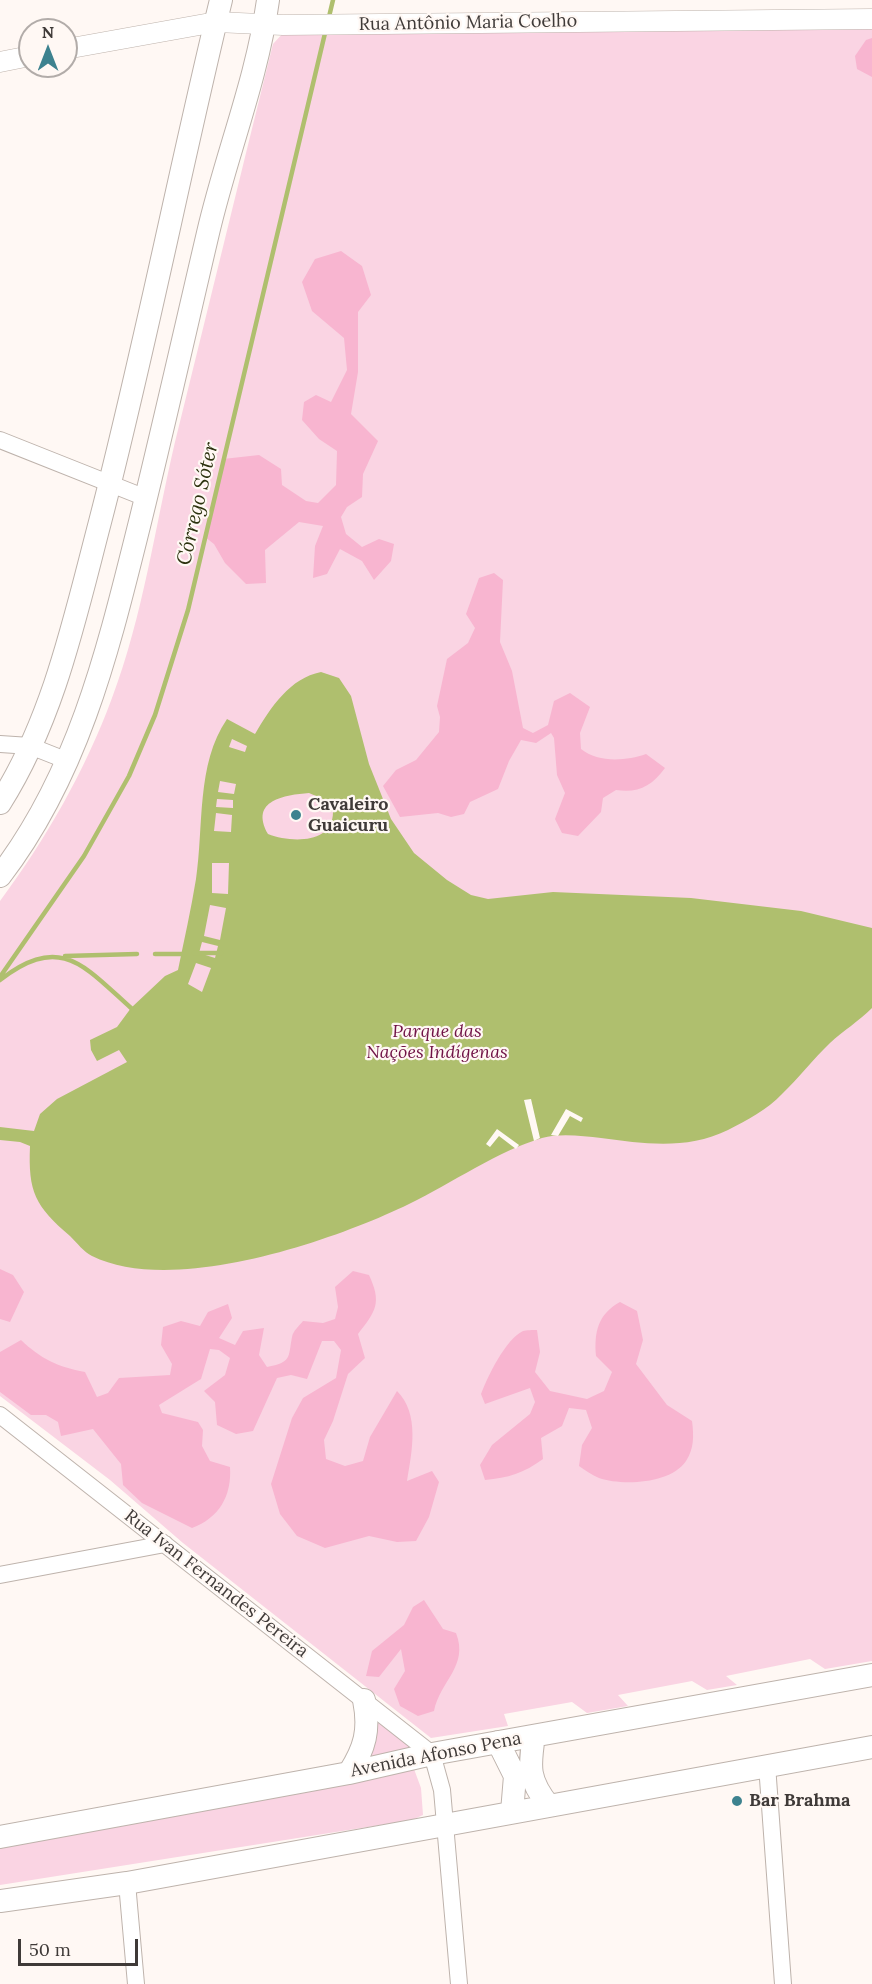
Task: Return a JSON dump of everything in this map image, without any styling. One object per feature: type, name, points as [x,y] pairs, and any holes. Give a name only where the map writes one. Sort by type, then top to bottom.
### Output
[{"type":"main road","points":[[0,803],[30,747],[54,686],[72,630],[110,483],[221,0]]},
{"type":"main road","points":[[0,876],[42,810],[68,760],[100,679],[146,498],[217,192],[255,70],[268,0]]},
{"type":"main road","name":"Avenida Afonso Pena","points":[[0,1837],[349,1773],[432,1754],[872,1675]]},
{"type":"main road","points":[[349,1773],[366,1739],[368,1722],[364,1701]]},
{"type":"main road","points":[[534,1736],[531,1774],[536,1791],[549,1806]]},
{"type":"main road","points":[[498,1742],[514,1776],[512,1812]]},
{"type":"main road","points":[[0,1901],[127,1883],[444,1823],[872,1747]]},
{"type":"street","name":"Rua Antônio Maria Coelho","points":[[78,47],[216,22],[304,25],[872,18]]},
{"type":"street","points":[[0,62],[18,58]]},
{"type":"street","points":[[0,440],[146,498]]},
{"type":"street","points":[[0,744],[30,747],[68,760]]},
{"type":"street","name":"Rua Ivan Fernandes Pereira","points":[[0,1415],[432,1754]]},
{"type":"street","points":[[0,1575],[165,1544]]},
{"type":"street","points":[[432,1754],[440,1774],[459,1984]]},
{"type":"street","points":[[767,1765],[783,1984]]},
{"type":"street","points":[[127,1883],[136,1984]]},
{"type":"green space","name":"Parque das Nações Indígenas","points":[[872,28],[872,1661],[825,1669],[810,1659],[726,1676],[737,1685],[707,1690],[692,1681],[618,1695],[628,1706],[587,1713],[572,1702],[504,1714],[508,1726],[431,1738],[183,1543],[110,1480],[0,1396],[0,901],[49,829],[77,778],[90,752],[123,667],[140,603],[175,442],[273,44],[284,32]]},
{"type":"green space","points":[[370,1714],[416,1750],[359,1762]]},
{"type":"green space","points":[[414,1769],[421,1788],[423,1815],[412,1820],[0,1885],[0,1845]]},
{"type":"shaded area","points":[[872,38],[872,77],[857,69],[855,56],[866,40]]},
{"type":"shaded area","points":[[341,251],[362,266],[371,295],[358,312],[358,372],[351,414],[378,441],[363,474],[362,497],[347,507],[341,517],[346,534],[362,547],[379,539],[394,544],[391,561],[374,580],[362,561],[340,549],[327,574],[313,578],[315,546],[323,526],[299,522],[265,550],[266,583],[246,584],[225,563],[214,544],[205,537],[223,459],[259,455],[281,469],[282,485],[306,501],[318,503],[336,485],[337,451],[319,439],[302,420],[304,402],[316,395],[331,402],[347,370],[344,338],[312,311],[302,282],[315,259]]},
{"type":"shaded area","points":[[494,573],[503,580],[500,642],[512,671],[523,728],[533,733],[548,725],[554,701],[570,693],[590,707],[580,733],[581,749],[604,759],[630,758],[646,754],[665,768],[655,780],[643,787],[616,790],[603,798],[601,812],[578,836],[562,833],[555,819],[565,793],[557,775],[554,738],[551,733],[536,743],[521,740],[509,761],[498,789],[470,802],[464,814],[451,817],[438,813],[400,817],[383,786],[396,770],[416,760],[439,732],[440,717],[437,706],[447,659],[468,643],[475,628],[466,614],[479,578]]},
{"type":"shaded area","points":[[321,672],[339,678],[351,696],[369,764],[391,819],[414,853],[447,880],[471,895],[488,899],[553,892],[691,898],[801,911],[872,928],[872,1008],[830,1043],[770,1105],[728,1130],[713,1136],[697,1141],[666,1144],[572,1135],[542,1138],[509,1151],[425,1196],[377,1218],[297,1247],[252,1259],[208,1267],[165,1270],[126,1267],[92,1256],[83,1250],[41,1206],[30,1175],[30,1146],[20,1142],[0,1140],[0,1127],[34,1131],[40,1114],[57,1099],[127,1062],[119,1050],[97,1061],[91,1050],[90,1040],[117,1027],[131,1008],[165,976],[178,970],[196,879],[206,776],[217,737],[227,719],[255,734],[282,695],[310,675]],"holes":[[[232,739],[247,746],[245,752],[229,747]],[[220,781],[236,784],[234,794],[218,792]],[[309,793],[323,799],[333,812],[331,823],[326,830],[318,835],[299,839],[268,834],[263,823],[266,807],[290,795]],[[217,799],[233,800],[233,808],[216,807]],[[216,813],[232,815],[231,832],[214,831]],[[212,863],[229,863],[228,894],[212,893]],[[210,905],[226,908],[220,940],[204,936]],[[202,942],[218,946],[215,958],[199,953]],[[196,963],[211,968],[202,992],[188,984]]]},
{"type":"shaded area","points":[[0,1269],[13,1275],[24,1292],[10,1322],[0,1319]]},
{"type":"shaded area","points":[[353,1271],[369,1275],[376,1300],[373,1313],[358,1334],[365,1358],[348,1374],[333,1421],[324,1440],[326,1459],[345,1466],[363,1461],[370,1437],[397,1391],[404,1400],[412,1422],[412,1445],[407,1481],[432,1471],[439,1482],[429,1517],[416,1541],[397,1542],[369,1536],[325,1548],[297,1536],[280,1514],[271,1484],[292,1418],[303,1398],[336,1378],[341,1350],[334,1341],[322,1341],[307,1379],[291,1375],[277,1378],[253,1431],[236,1434],[217,1425],[215,1402],[204,1391],[225,1375],[230,1358],[219,1350],[210,1349],[201,1379],[159,1405],[162,1413],[198,1422],[203,1430],[202,1446],[210,1461],[230,1467],[229,1487],[222,1505],[210,1518],[192,1528],[142,1503],[123,1485],[121,1464],[93,1429],[61,1436],[58,1422],[46,1415],[31,1415],[0,1392],[0,1352],[21,1340],[50,1361],[66,1368],[85,1372],[97,1397],[108,1393],[119,1378],[170,1375],[172,1364],[161,1345],[163,1327],[181,1321],[200,1326],[208,1312],[228,1304],[232,1318],[219,1338],[235,1345],[243,1331],[264,1328],[259,1355],[267,1367],[281,1363],[287,1358],[293,1335],[303,1321],[323,1323],[335,1319],[338,1307],[335,1287]]},
{"type":"shaded area","points":[[620,1302],[637,1311],[643,1340],[636,1364],[667,1405],[692,1421],[693,1442],[686,1461],[679,1469],[658,1479],[620,1482],[599,1478],[579,1466],[582,1445],[592,1428],[586,1410],[569,1408],[562,1426],[541,1438],[543,1459],[516,1474],[485,1480],[480,1465],[492,1445],[530,1414],[535,1402],[530,1388],[485,1404],[481,1394],[510,1342],[523,1331],[537,1330],[540,1352],[535,1372],[550,1391],[587,1399],[604,1391],[612,1372],[596,1356],[596,1339],[602,1318]]},
{"type":"shaded area","points":[[424,1600],[443,1629],[456,1633],[459,1655],[434,1711],[418,1716],[400,1706],[394,1689],[405,1671],[401,1649],[379,1677],[366,1676],[372,1651],[404,1625],[413,1607]]},
{"type":"pier","points":[[531,1099],[540,1138],[534,1141],[524,1100]]},
{"type":"pier","points":[[566,1109],[583,1118],[581,1122],[570,1116],[558,1136],[551,1135]]},
{"type":"pier","points":[[497,1129],[519,1145],[516,1149],[499,1136],[490,1147],[486,1144]]},
{"type":"waterway","name":"Córrego Sóter","points":[[328,21],[333,0]]},
{"type":"waterway","name":"Córrego Sóter","points":[[0,977],[84,856],[129,776],[155,715],[188,610],[326,29]]},
{"type":"waterway","points":[[194,953],[221,953]]},
{"type":"waterway","points":[[65,956],[137,954]]},
{"type":"waterway","points":[[155,954],[185,954]]},
{"type":"waterway","points":[[0,980],[21,966],[40,959],[56,957],[85,968],[131,1008]]},
{"type":"place","name":"Cavaleiro Guaicuru","points":[[296,815]]},
{"type":"place","name":"Bar Brahma","points":[[737,1801]]}]
